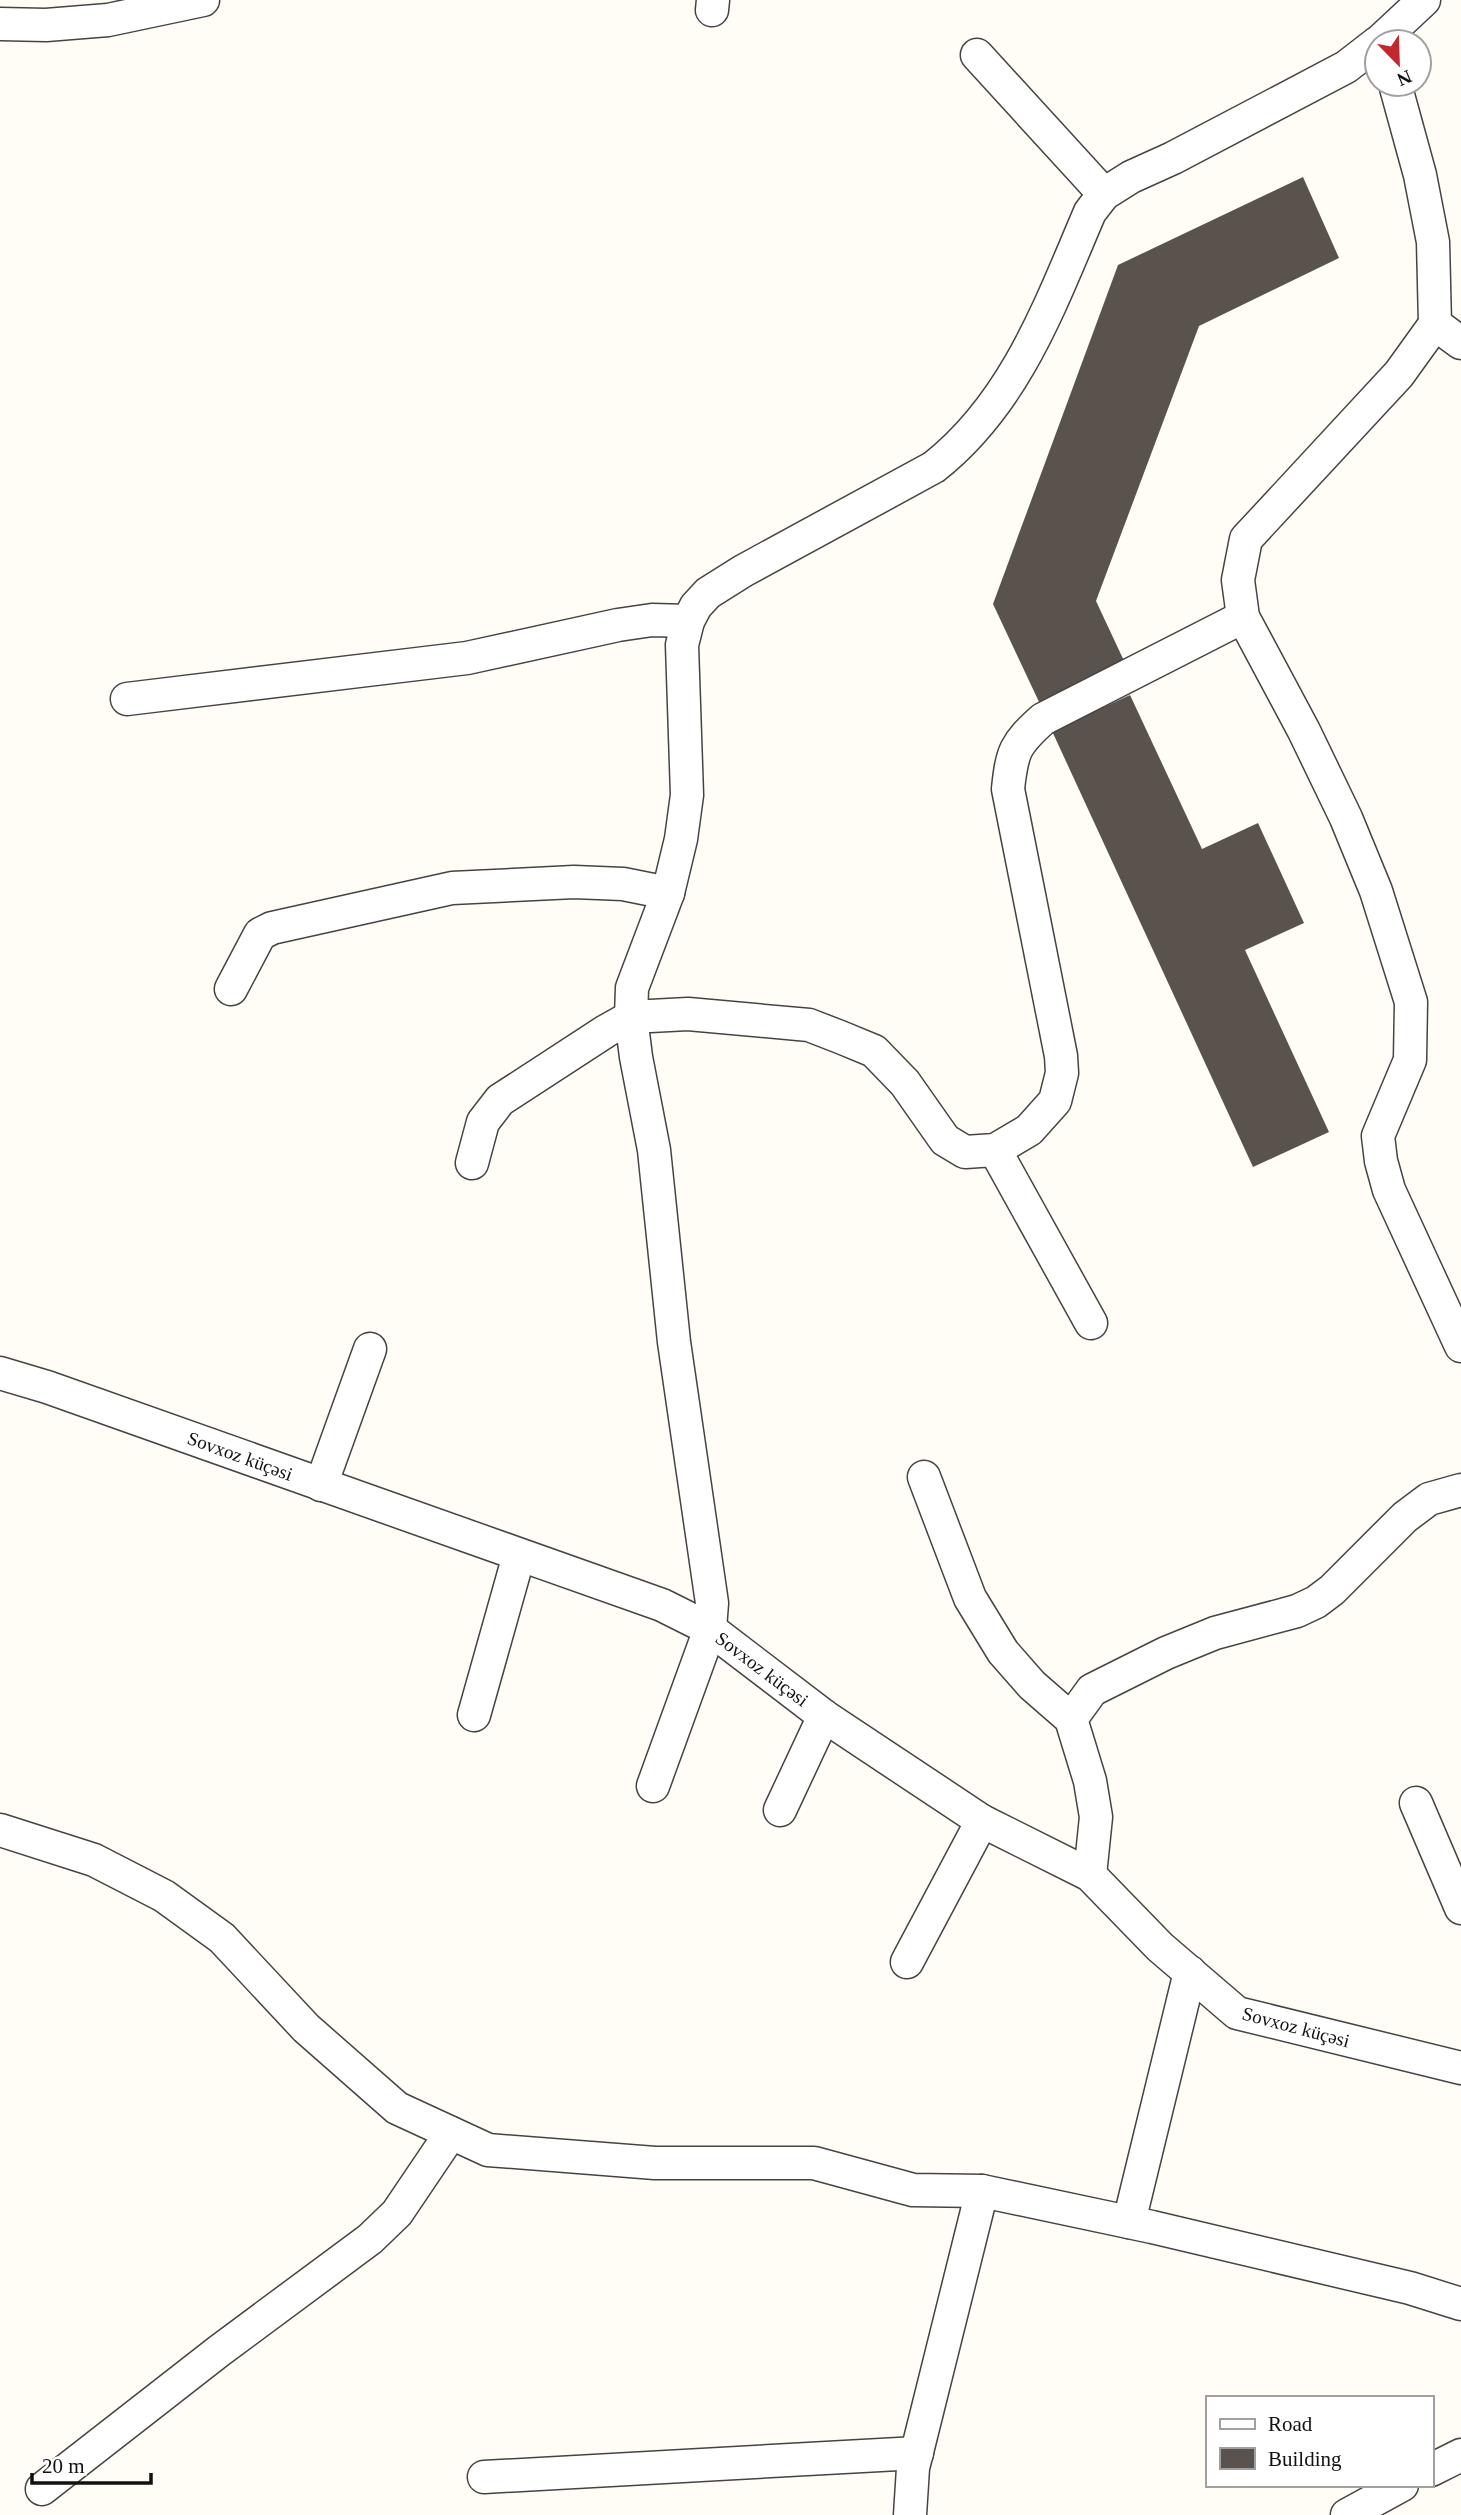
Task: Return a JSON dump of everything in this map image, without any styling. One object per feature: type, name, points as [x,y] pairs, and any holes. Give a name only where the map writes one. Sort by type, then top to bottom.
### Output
[{"type":"street","points":[[0,24],[46,25],[108,19],[203,0]]},
{"type":"street","points":[[1394,28],[1424,0]]},
{"type":"street","points":[[653,1786],[709,1629],[712,1603],[674,1342],[653,1150],[631,1017],[632,988],[668,893],[681,839],[687,795],[682,645],[688,621],[696,606],[708,593],[743,571],[934,467],[960,447],[995,404],[1035,339],[1090,212],[1104,194],[1131,177],[1346,66],[1363,54]]},
{"type":"street","points":[[977,55],[1104,194]]},
{"type":"street","points":[[1399,98],[1417,163],[1433,242],[1435,324],[1399,374],[1246,539],[1238,580],[1243,617],[1304,731],[1346,818],[1376,891],[1411,1002],[1410,1060],[1378,1136],[1381,1161],[1389,1190],[1461,1346]]},
{"type":"street","points":[[1435,324],[1461,344]]},
{"type":"street","points":[[472,1163],[483,1122],[500,1100],[631,1017],[688,1014],[809,1025],[874,1052],[905,1083],[945,1140],[965,1152],[995,1150],[1029,1130],[1055,1101],[1062,1073],[1061,1056],[1008,789],[1010,767],[1020,740],[1042,719],[1243,617]]},
{"type":"street","points":[[127,699],[467,658],[618,625],[652,620],[688,621]]},
{"type":"street","points":[[232,989],[260,934],[272,928],[426,893],[452,888],[574,882],[623,884],[668,893]]},
{"type":"street","points":[[995,1150],[1091,1323]]},
{"type":"street","points":[[321,1485],[370,1349]]},
{"type":"street","name":"Sovxoz küçəsi","points":[[0,1373],[47,1387],[662,1605],[709,1629],[824,1716],[982,1821],[1090,1875],[1160,1947],[1237,2013],[1461,2068]]},
{"type":"street","points":[[924,1477],[970,1598],[1003,1652],[1032,1685],[1071,1719],[1090,1781],[1096,1817],[1090,1875]]},
{"type":"street","points":[[1071,1719],[1092,1690],[1166,1653],[1215,1633],[1297,1611],[1316,1602],[1413,1511],[1429,1499],[1461,1490]]},
{"type":"street","points":[[474,1714],[519,1555]]},
{"type":"street","points":[[780,1810],[824,1716]]},
{"type":"street","points":[[1416,1802],[1461,1908]]},
{"type":"street","points":[[907,1962],[982,1821]]},
{"type":"street","points":[[0,1830],[94,1860],[164,1896],[222,1938],[306,2028],[397,2108],[488,2150],[655,2163],[814,2162],[913,2190],[982,2191],[1129,2222],[1410,2288],[1461,2304]]},
{"type":"street","points":[[1129,2222],[1190,1972]]},
{"type":"street","points":[[42,2489],[219,2351],[370,2239],[397,2213],[451,2133]]},
{"type":"street","points":[[910,2515],[917,2453],[982,2191]]},
{"type":"street","points":[[484,2477],[917,2453]]},
{"type":"street","points":[[1433,2469],[1461,2455]]},
{"type":"street","points":[[1347,2515],[1398,2487]]},
{"type":"building","points":[[1303,177],[1339,258],[1199,326],[1096,601],[1125,663],[1040,704],[993,604],[1118,265]]},
{"type":"building","points":[[1130,695],[1202,849],[1258,823],[1304,923],[1245,950],[1329,1132],[1253,1167],[1052,731]]}]
